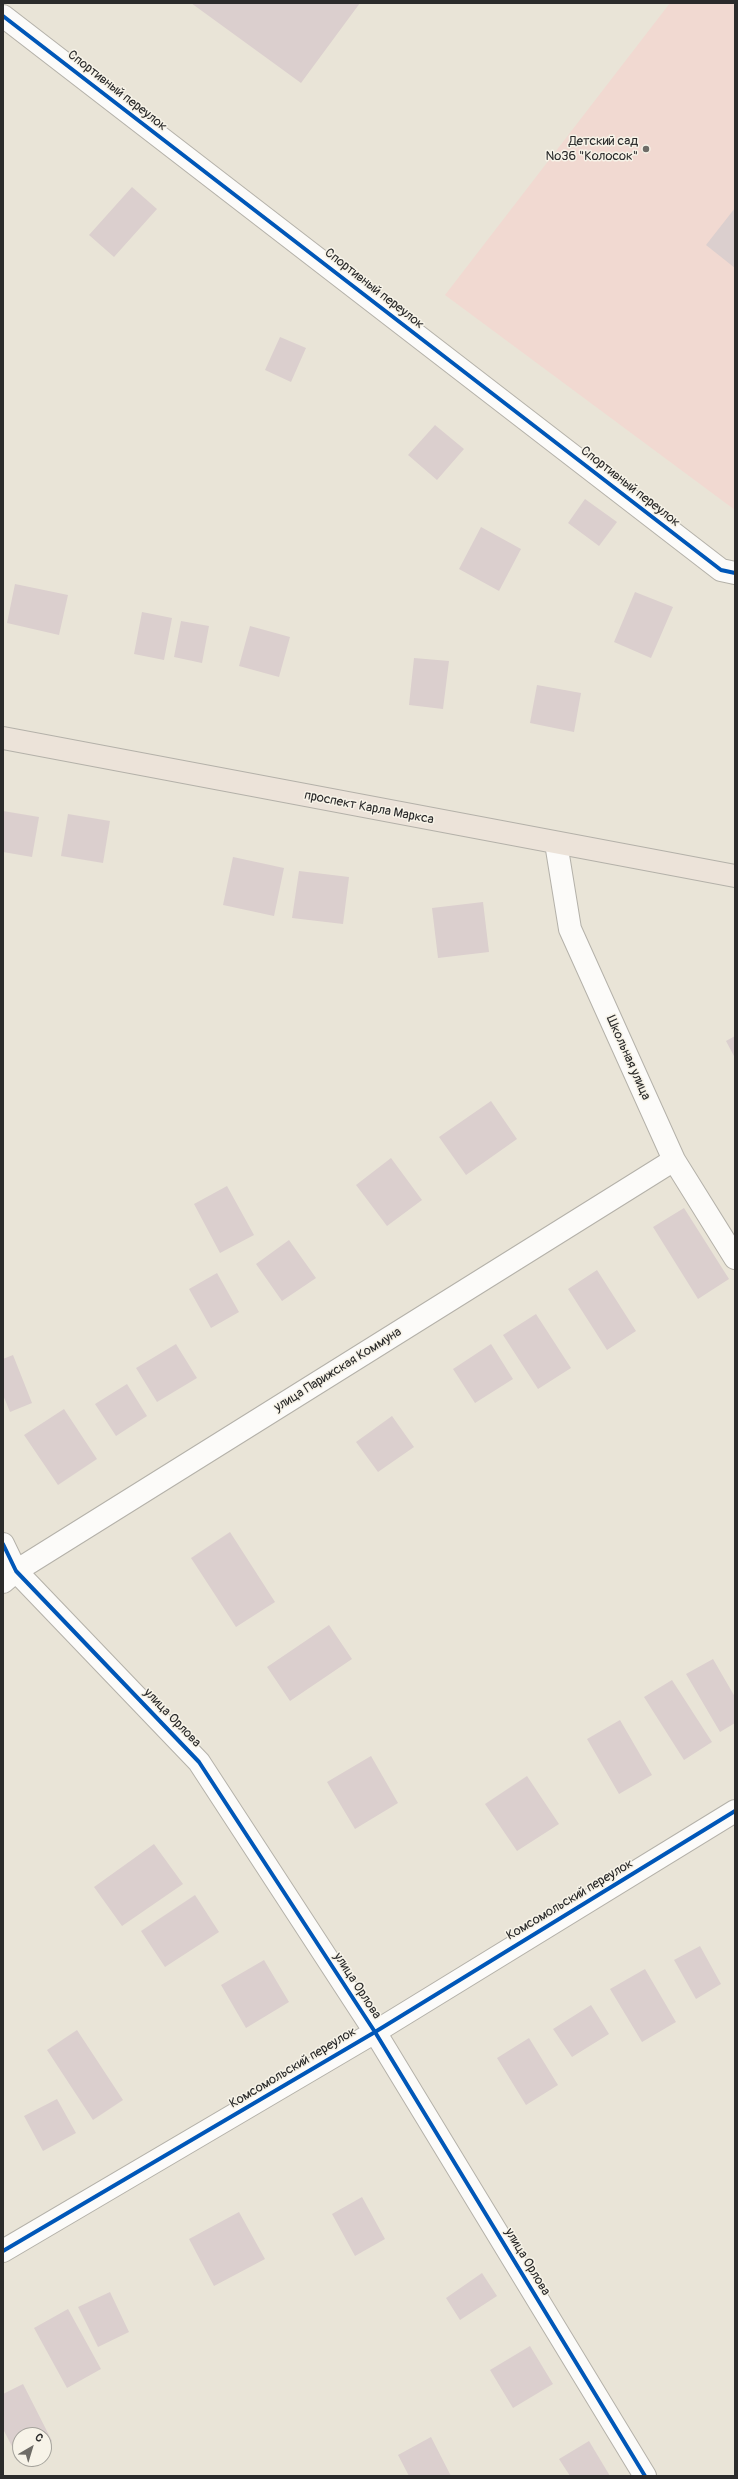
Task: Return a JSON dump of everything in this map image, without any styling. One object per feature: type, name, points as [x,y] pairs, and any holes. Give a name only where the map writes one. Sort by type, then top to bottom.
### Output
[{"type":"main road","name":"проспект Карла Маркса","points":[[3,738],[735,876]]},
{"type":"street","name":"Спортивный переулок","points":[[3,16],[721,570],[735,573]]},
{"type":"street","name":"Школьная улица","points":[[556,843],[570,929],[674,1160],[735,1258]]},
{"type":"street","name":"улица Парижская Коммуна","points":[[10,1577],[674,1160]]},
{"type":"street","name":"улица Орлова","points":[[3,1544],[10,1577],[199,1762],[375,2032],[645,2476]]},
{"type":"street","name":"Комсомольский переулок","points":[[3,2251],[375,2032],[735,1811]]},
{"type":"shaded area","name":"Детский сад №36 \"Колосок\"","points":[[670,3],[735,3],[735,510],[445,295]]},
{"type":"building","points":[[191,3],[360,3],[301,83]]},
{"type":"building","points":[[132,187],[157,209],[114,257],[89,235]]},
{"type":"building","points":[[735,208],[735,268],[706,245]]},
{"type":"building","points":[[280,337],[306,348],[291,382],[265,370]]},
{"type":"building","points":[[435,425],[464,449],[437,480],[408,455]]},
{"type":"building","points":[[585,499],[617,522],[599,546],[568,523]]},
{"type":"building","points":[[481,527],[521,549],[499,591],[459,569]]},
{"type":"building","points":[[15,584],[68,595],[59,635],[7,623]]},
{"type":"building","points":[[635,592],[673,607],[651,658],[614,642]]},
{"type":"building","points":[[142,612],[172,618],[164,660],[134,654]]},
{"type":"building","points":[[181,621],[209,626],[202,663],[174,657]]},
{"type":"building","points":[[250,626],[290,637],[279,677],[239,666]]},
{"type":"building","points":[[414,658],[449,661],[443,709],[409,705]]},
{"type":"building","points":[[537,685],[581,693],[574,732],[530,723]]},
{"type":"building","points":[[3,811],[39,817],[32,857],[3,852]]},
{"type":"building","points":[[68,814],[110,821],[103,863],[61,856]]},
{"type":"building","points":[[233,857],[284,868],[274,916],[223,905]]},
{"type":"building","points":[[299,871],[349,877],[343,924],[292,918]]},
{"type":"building","points":[[483,902],[489,952],[438,958],[432,908]]},
{"type":"building","points":[[735,1036],[735,1058],[726,1041]]},
{"type":"building","points":[[491,1101],[517,1139],[466,1175],[439,1137]]},
{"type":"building","points":[[391,1158],[422,1200],[387,1226],[356,1185]]},
{"type":"building","points":[[227,1186],[254,1235],[220,1253],[194,1204]]},
{"type":"building","points":[[684,1208],[729,1279],[698,1299],[653,1227]]},
{"type":"building","points":[[289,1240],[316,1278],[282,1301],[256,1264]]},
{"type":"building","points":[[597,1270],[636,1331],[607,1350],[568,1289]]},
{"type":"building","points":[[217,1273],[239,1312],[211,1328],[189,1289]]},
{"type":"building","points":[[536,1314],[571,1368],[538,1389],[503,1335]]},
{"type":"building","points":[[176,1344],[197,1378],[157,1402],[136,1368]]},
{"type":"building","points":[[491,1344],[513,1379],[475,1403],[453,1369]]},
{"type":"building","points":[[13,1355],[32,1403],[10,1412],[3,1395],[3,1359]]},
{"type":"building","points":[[127,1384],[147,1416],[116,1436],[95,1404]]},
{"type":"building","points":[[64,1409],[97,1459],[58,1485],[24,1435]]},
{"type":"building","points":[[392,1416],[414,1447],[378,1472],[356,1442]]},
{"type":"building","points":[[230,1532],[275,1602],[236,1627],[191,1558]]},
{"type":"building","points":[[329,1625],[352,1659],[290,1701],[267,1667]]},
{"type":"building","points":[[713,1659],[735,1697],[735,1723],[720,1732],[686,1674]]},
{"type":"building","points":[[672,1680],[712,1742],[684,1760],[644,1697]]},
{"type":"building","points":[[620,1720],[652,1775],[619,1794],[587,1739]]},
{"type":"building","points":[[371,1756],[398,1803],[355,1829],[327,1782]]},
{"type":"building","points":[[527,1776],[559,1824],[517,1851],[485,1804]]},
{"type":"building","points":[[154,1844],[183,1884],[122,1926],[94,1887]]},
{"type":"building","points":[[195,1895],[219,1932],[165,1967],[141,1931]]},
{"type":"building","points":[[700,1946],[721,1984],[696,1999],[674,1960]]},
{"type":"building","points":[[264,1960],[289,2002],[246,2028],[221,1985]]},
{"type":"building","points":[[645,1969],[676,2022],[642,2042],[610,1989]]},
{"type":"building","points":[[591,2005],[609,2034],[572,2057],[553,2029]]},
{"type":"building","points":[[77,2030],[123,2100],[93,2120],[47,2050]]},
{"type":"building","points":[[529,2038],[558,2085],[526,2105],[497,2058]]},
{"type":"building","points":[[57,2099],[76,2133],[43,2151],[24,2116]]},
{"type":"building","points":[[362,2197],[385,2239],[355,2256],[332,2214]]},
{"type":"building","points":[[239,2212],[265,2259],[214,2286],[189,2239]]},
{"type":"building","points":[[482,2273],[497,2296],[460,2320],[446,2298]]},
{"type":"building","points":[[110,2292],[129,2332],[98,2347],[78,2307]]},
{"type":"building","points":[[68,2309],[101,2369],[67,2388],[34,2328]]},
{"type":"building","points":[[530,2346],[553,2384],[513,2408],[490,2370]]},
{"type":"building","points":[[23,2384],[45,2427],[12,2427],[12,2446],[3,2429],[3,2394]]},
{"type":"building","points":[[431,2437],[451,2476],[409,2476],[398,2455]]},
{"type":"building","points":[[589,2441],[610,2476],[570,2476],[559,2459]]},
{"type":"cycle path","points":[[3,16],[721,570],[735,573]]},
{"type":"cycle path","points":[[3,1544],[16,1571],[199,1762],[375,2032],[645,2476]]},
{"type":"cycle path","points":[[3,2251],[375,2032],[735,1811]]},
{"type":"place","name":"Детский сад №36 \"Колосок\"","points":[[646,149]]}]
